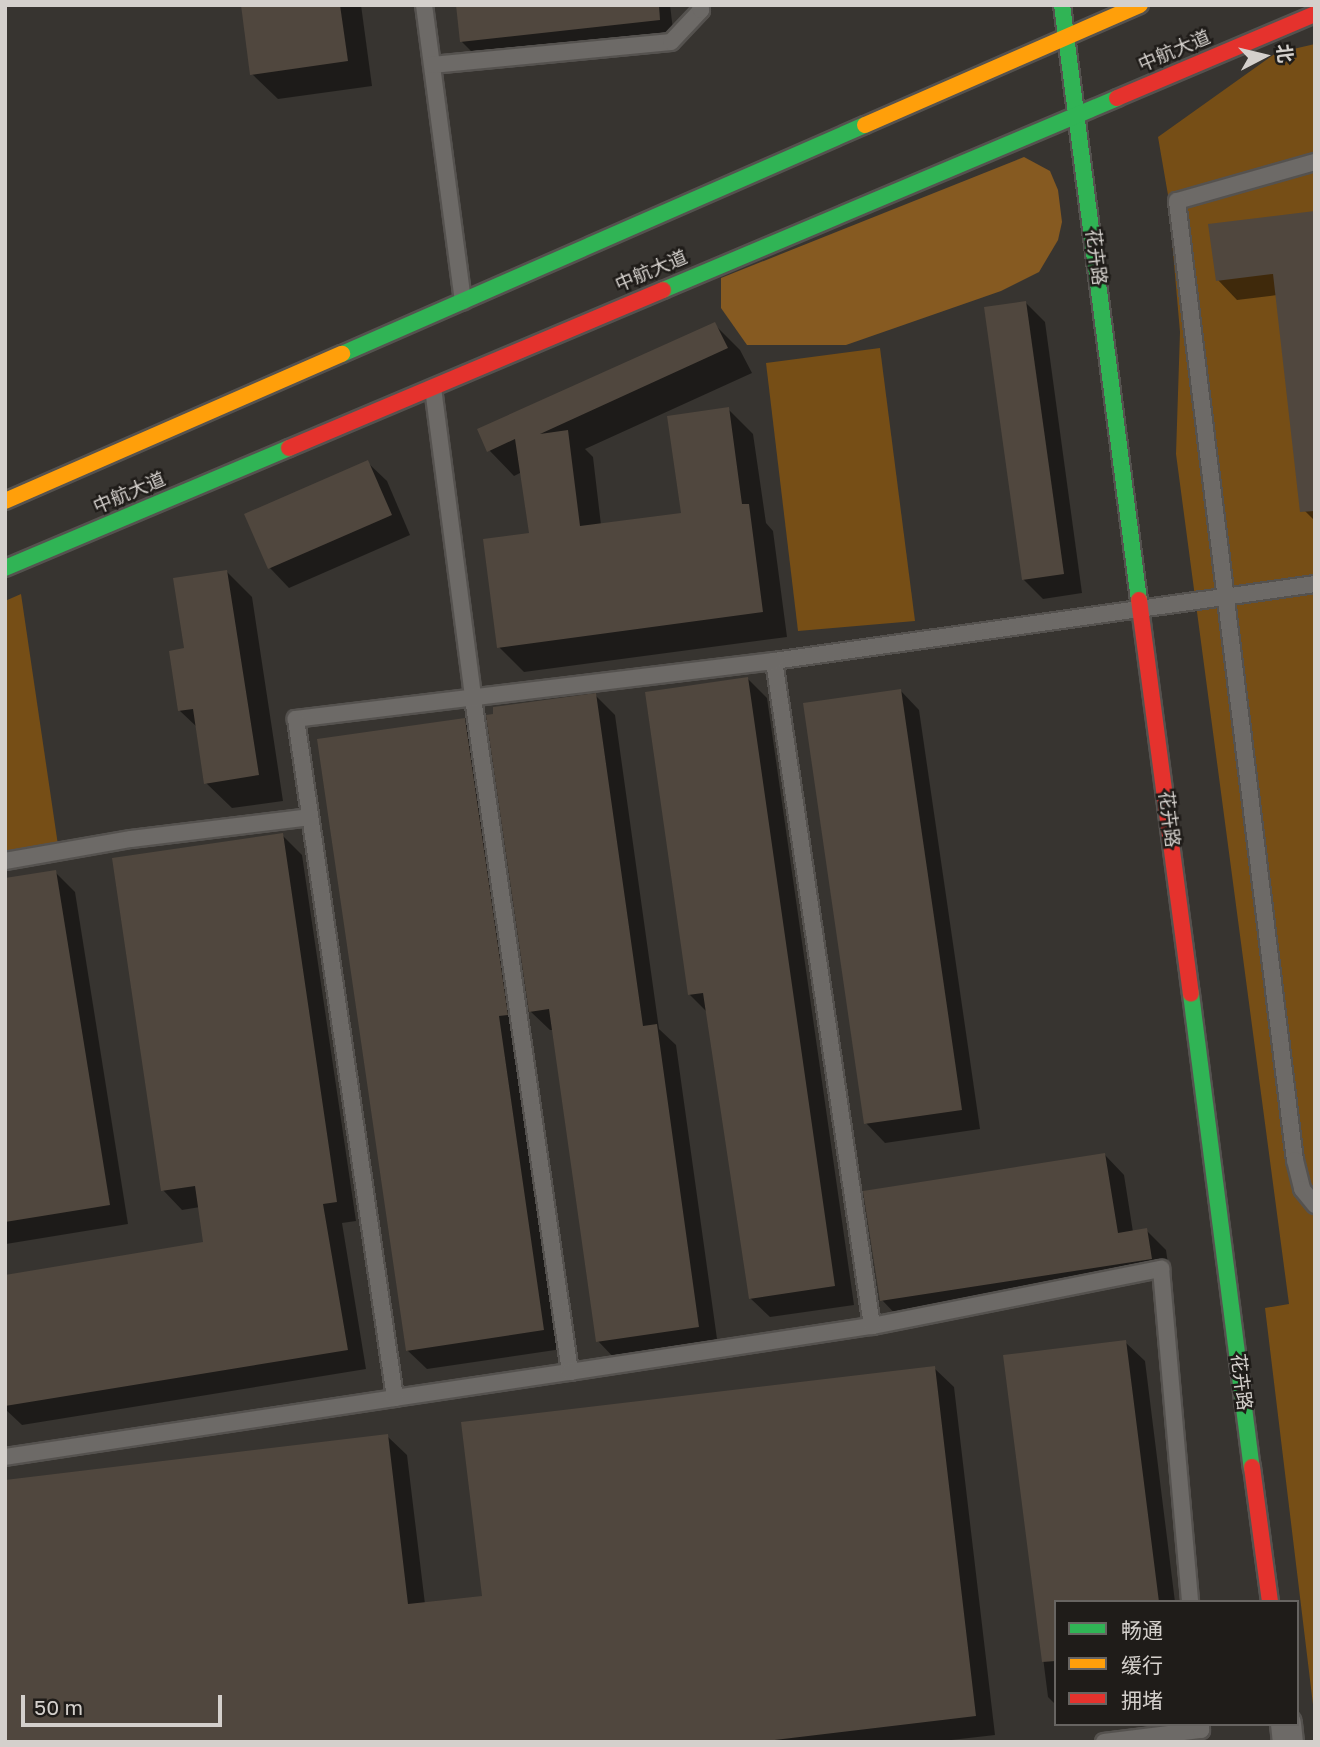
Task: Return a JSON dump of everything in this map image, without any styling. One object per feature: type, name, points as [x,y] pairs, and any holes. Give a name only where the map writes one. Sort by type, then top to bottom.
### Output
[{"type":"main road","name":"花卉路","points":[[1062,5],[1270,1600]]},
{"type":"main road","points":[[5,500],[1140,5]]},
{"type":"main road","name":"中航大道","points":[[5,568],[1315,14]]},
{"type":"lane","points":[[424,5],[463,301]]},
{"type":"lane","points":[[432,65],[671,42],[701,10],[700,5]]},
{"type":"lane","points":[[1315,162],[1177,201],[1296,1160],[1302,1189],[1315,1205]]},
{"type":"lane","points":[[432,386],[473,698],[570,1372]]},
{"type":"lane","points":[[395,1398],[296,719],[774,661],[1315,584]]},
{"type":"lane","points":[[774,661],[872,1326]]},
{"type":"lane","points":[[5,861],[131,839],[309,817]]},
{"type":"lane","points":[[5,1457],[872,1326],[1161,1269],[1190,1600]]},
{"type":"lane","points":[[1104,1742],[1202,1730],[1201,1726]]},
{"type":"shaded area","points":[[1315,44],[1315,1721],[1265,1308],[1289,1304],[1176,454],[1180,332],[1168,195],[1158,137],[1276,53]]},
{"type":"shaded area","points":[[1024,157],[1050,171],[1058,190],[1062,222],[1058,240],[1039,272],[1001,291],[846,345],[747,345],[721,308],[721,278]]},
{"type":"shaded area","points":[[880,348],[915,621],[798,631],[766,363]]},
{"type":"shaded area","points":[[21,594],[59,852],[5,861],[5,601]]},
{"type":"building","points":[[241,5],[340,5],[348,61],[250,75]]},
{"type":"building","points":[[456,5],[659,5],[660,20],[460,42]]},
{"type":"building","points":[[1315,211],[1315,511],[1300,512],[1273,274],[1216,281],[1208,224]]},
{"type":"building","points":[[1026,301],[1064,574],[1022,580],[984,307]]},
{"type":"building","points":[[715,322],[728,348],[540,434],[568,430],[580,526],[681,513],[667,416],[729,407],[742,504],[749,504],[763,612],[497,648],[483,539],[529,533],[515,439],[487,452],[477,429]]},
{"type":"building","points":[[368,460],[392,515],[268,569],[244,514]]},
{"type":"building","points":[[227,570],[259,775],[204,784],[193,709],[178,711],[169,651],[184,648],[173,578]]},
{"type":"building","points":[[748,677],[835,1286],[749,1299],[703,993],[688,995],[645,692]]},
{"type":"building","points":[[901,689],[962,1110],[864,1124],[803,703]]},
{"type":"building","points":[[596,693],[643,1026],[657,1024],[699,1327],[596,1342],[549,1009],[529,1012],[486,715],[493,714],[493,707]]},
{"type":"building","points":[[465,718],[508,1015],[499,1016],[544,1330],[406,1351],[317,739]]},
{"type":"building","points":[[283,833],[337,1202],[323,1204],[348,1350],[5,1406],[5,1275],[203,1242],[195,1186],[161,1191],[112,858]]},
{"type":"building","points":[[56,870],[110,1205],[5,1222],[5,878]]},
{"type":"building","points":[[1105,1153],[1118,1233],[1147,1228],[1152,1259],[880,1301],[863,1191]]},
{"type":"building","points":[[1126,1340],[1159,1600],[1054,1600],[1054,1661],[1042,1662],[1003,1355]]},
{"type":"building","points":[[935,1366],[976,1716],[757,1742],[5,1742],[5,1480],[388,1434],[408,1604],[482,1596],[461,1422]]},
{"type":"traffic: fast","points":[[1062,5],[1139,600]]},
{"type":"traffic: fast","points":[[663,290],[1117,98]]},
{"type":"traffic: fast","points":[[342,354],[865,125]]},
{"type":"traffic: fast","points":[[5,568],[289,448]]},
{"type":"traffic: fast","points":[[1191,994],[1252,1467]]},
{"type":"traffic: slow","points":[[865,125],[1140,5]]},
{"type":"traffic: slow","points":[[5,501],[342,354]]},
{"type":"traffic: jam","points":[[1117,98],[1315,14]]},
{"type":"traffic: jam","points":[[289,448],[663,290]]},
{"type":"traffic: jam","points":[[1139,600],[1191,994]]},
{"type":"traffic: jam","points":[[1252,1467],[1270,1600]]}]
